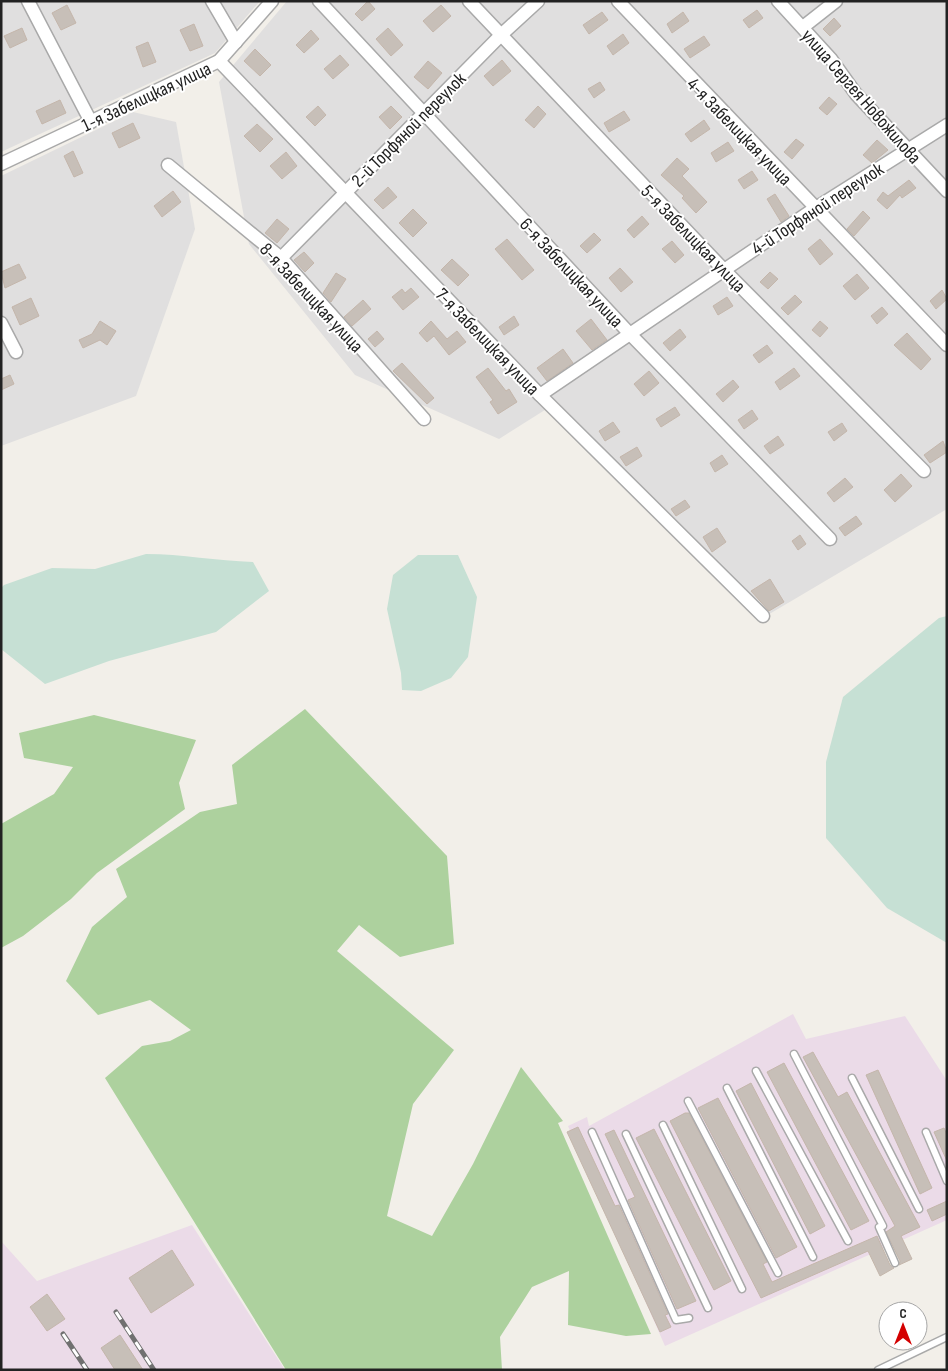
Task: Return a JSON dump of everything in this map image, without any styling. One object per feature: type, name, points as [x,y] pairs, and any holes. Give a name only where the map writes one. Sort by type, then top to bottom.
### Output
[{"type":"street","points":[[28,1],[91,122]]},
{"type":"street","points":[[212,1],[236,42]]},
{"type":"street","name":"1-я Забелицкая улица","points":[[1,164],[219,61],[272,1]]},
{"type":"street","name":"6-я Забелицкая улица","points":[[319,1],[630,334],[830,539]]},
{"type":"street","name":"5-я Забелицкая улица","points":[[469,1],[723,269],[924,471]]},
{"type":"street","name":"2-й Торфяной переулок","points":[[280,258],[501,35],[538,1]]},
{"type":"street","name":"4-я Забелицкая улица","points":[[618,1],[947,345]]},
{"type":"street","name":"улица Сергея Новожилова","points":[[778,1],[831,58],[856,94],[947,191]]},
{"type":"street","points":[[802,27],[836,1]]},
{"type":"street","name":"7-я Забелицкая улица","points":[[219,61],[540,395],[762,616]]},
{"type":"street","name":"4-й Торфяной переулок","points":[[540,395],[814,208],[947,125]]},
{"type":"street","name":"8-я Забелицкая улица","points":[[168,165],[280,258],[424,419]]},
{"type":"street","points":[[1,322],[16,352]]},
{"type":"lane","points":[[794,1054],[881,1227],[895,1263]]},
{"type":"lane","points":[[756,1071],[848,1242]]},
{"type":"lane","points":[[852,1078],[920,1209]]},
{"type":"lane","points":[[727,1088],[813,1257]]},
{"type":"lane","points":[[688,1102],[778,1273]]},
{"type":"lane","points":[[663,1125],[742,1289]]},
{"type":"lane","points":[[592,1132],[676,1320],[689,1318]]},
{"type":"lane","points":[[926,1132],[947,1181]]},
{"type":"lane","points":[[626,1134],[708,1308]]},
{"type":"lane","points":[[878,1370],[947,1337]]},
{"type":"shaded area","points":[[1,1],[260,1],[215,53],[1,152]]},
{"type":"shaded area","points":[[287,1],[947,1],[947,509],[766,616],[556,403],[499,439],[355,375],[249,244],[219,82]]},
{"type":"shaded area","points":[[133,112],[176,122],[195,229],[136,396],[1,446],[1,176]]},
{"type":"shaded area","points":[[793,1014],[806,1039],[905,1016],[947,1081],[947,1220],[665,1346],[568,1126],[587,1117],[589,1126]]},
{"type":"shaded area","points":[[192,1225],[285,1370],[1,1370],[1,1241],[37,1281]]},
{"type":"green space","points":[[146,554],[253,562],[269,591],[216,632],[109,661],[45,684],[1,649],[1,588],[4,585],[52,568],[95,569]]},
{"type":"green space","points":[[418,555],[458,555],[477,597],[468,657],[451,678],[421,691],[402,690],[401,673],[387,609],[393,575]]},
{"type":"green space","points":[[947,616],[947,943],[887,908],[826,838],[826,762],[843,697],[939,618]]},
{"type":"green space","points":[[305,709],[447,856],[454,944],[400,957],[359,925],[337,951],[454,1050],[413,1104],[387,1216],[432,1236],[473,1164],[521,1067],[563,1121],[558,1123],[651,1334],[626,1336],[568,1325],[569,1271],[532,1287],[500,1337],[502,1370],[286,1370],[105,1078],[142,1046],[170,1041],[191,1030],[150,1000],[98,1015],[66,981],[92,927],[127,897],[116,869],[200,812],[237,804],[232,765]]},
{"type":"green space","points":[[94,715],[196,740],[179,783],[185,809],[97,873],[71,899],[23,936],[1,948],[1,824],[54,794],[73,767],[24,758],[19,733]]},
{"type":"building","points":[[368,1],[375,9],[362,21],[355,14]]},
{"type":"building","points":[[67,5],[76,23],[61,30],[52,13]]},
{"type":"building","points":[[441,5],[451,16],[433,32],[423,21]]},
{"type":"building","points":[[757,10],[763,18],[749,28],[743,20]]},
{"type":"building","points":[[602,12],[608,20],[589,34],[583,25]]},
{"type":"building","points":[[683,12],[689,21],[672,33],[667,24]]},
{"type":"building","points":[[834,18],[841,26],[830,36],[823,29]]},
{"type":"building","points":[[194,24],[203,46],[190,51],[180,30]]},
{"type":"building","points":[[22,28],[27,40],[10,48],[4,36]]},
{"type":"building","points":[[388,28],[403,45],[391,56],[376,39]]},
{"type":"building","points":[[311,30],[319,39],[304,53],[296,45]]},
{"type":"building","points":[[623,34],[629,43],[613,55],[607,46]]},
{"type":"building","points":[[704,36],[710,45],[690,58],[684,49]]},
{"type":"building","points":[[148,42],[156,62],[143,67],[136,47]]},
{"type":"building","points":[[255,49],[271,65],[260,76],[244,61]]},
{"type":"building","points":[[340,55],[349,65],[333,79],[324,69]]},
{"type":"building","points":[[502,60],[511,71],[493,86],[484,76]]},
{"type":"building","points":[[428,61],[442,73],[428,89],[414,77]]},
{"type":"building","points":[[600,82],[605,90],[594,98],[588,89]]},
{"type":"building","points":[[829,97],[837,104],[827,115],[819,108]]},
{"type":"building","points":[[60,100],[66,113],[42,124],[36,111]]},
{"type":"building","points":[[318,106],[326,115],[315,126],[306,117]]},
{"type":"building","points":[[391,106],[402,117],[390,129],[379,117]]},
{"type":"building","points":[[538,106],[546,114],[534,128],[525,120]]},
{"type":"building","points":[[624,111],[630,120],[609,132],[604,123]]},
{"type":"building","points":[[704,120],[710,129],[691,142],[685,134]]},
{"type":"building","points":[[133,123],[140,138],[119,148],[112,133]]},
{"type":"building","points":[[257,124],[273,139],[260,152],[244,136]]},
{"type":"building","points":[[796,139],[804,145],[792,159],[784,152]]},
{"type":"building","points":[[877,140],[888,150],[872,163],[863,155]]},
{"type":"building","points":[[728,142],[734,151],[716,162],[711,153]]},
{"type":"building","points":[[73,151],[83,173],[74,177],[64,156]]},
{"type":"building","points":[[286,152],[297,166],[282,179],[270,166]]},
{"type":"building","points":[[677,158],[689,169],[682,176],[707,202],[696,213],[682,198],[684,196],[661,175]]},
{"type":"building","points":[[752,171],[758,180],[744,189],[738,180]]},
{"type":"building","points":[[909,180],[916,188],[902,198],[900,195],[887,209],[877,200],[883,192],[888,196]]},
{"type":"building","points":[[388,187],[397,197],[383,209],[374,200]]},
{"type":"building","points":[[173,191],[181,202],[162,217],[154,206]]},
{"type":"building","points":[[775,194],[789,216],[781,222],[767,199]]},
{"type":"building","points":[[413,209],[427,223],[413,237],[399,223]]},
{"type":"building","points":[[863,211],[870,218],[854,236],[847,229]]},
{"type":"building","points":[[642,216],[649,224],[634,238],[627,230]]},
{"type":"building","points":[[277,219],[289,229],[277,243],[265,233]]},
{"type":"building","points":[[594,233],[601,240],[587,253],[580,246]]},
{"type":"building","points":[[507,239],[534,270],[522,280],[495,249]]},
{"type":"building","points":[[820,239],[833,254],[820,265],[808,249]]},
{"type":"building","points":[[672,241],[684,255],[675,263],[662,249]]},
{"type":"building","points":[[304,252],[314,263],[305,272],[294,260]]},
{"type":"building","points":[[452,259],[469,275],[458,286],[441,270]]},
{"type":"building","points":[[19,264],[26,278],[5,288],[1,272]]},
{"type":"building","points":[[620,268],[633,282],[621,292],[609,278]]},
{"type":"building","points":[[770,272],[778,279],[768,289],[760,282]]},
{"type":"building","points":[[336,273],[346,279],[331,302],[323,293]]},
{"type":"building","points":[[857,274],[869,288],[855,300],[843,286]]},
{"type":"building","points":[[411,288],[419,297],[403,310],[392,297],[402,289],[405,293]]},
{"type":"building","points":[[942,290],[947,299],[936,309],[930,301]]},
{"type":"building","points":[[795,295],[802,302],[788,315],[781,308]]},
{"type":"building","points":[[727,297],[733,306],[718,315],[713,306]]},
{"type":"building","points":[[31,298],[39,316],[20,325],[12,307]]},
{"type":"building","points":[[363,300],[371,309],[352,326],[344,317]]},
{"type":"building","points":[[882,307],[888,314],[877,324],[871,316]]},
{"type":"building","points":[[514,316],[519,325],[504,335],[499,327]]},
{"type":"building","points":[[591,319],[607,340],[592,350],[576,331]]},
{"type":"building","points":[[100,321],[116,331],[107,345],[100,340],[83,348],[79,340],[92,334]]},
{"type":"building","points":[[431,321],[447,339],[457,331],[466,342],[449,355],[434,336],[427,342],[419,333]]},
{"type":"building","points":[[820,321],[828,328],[820,337],[812,330]]},
{"type":"building","points":[[680,329],[686,337],[670,351],[663,343]]},
{"type":"building","points":[[377,331],[384,339],[375,347],[368,339]]},
{"type":"building","points":[[907,333],[931,359],[921,370],[894,345]]},
{"type":"building","points":[[767,345],[773,353],[759,363],[753,355]]},
{"type":"building","points":[[563,349],[573,363],[547,381],[537,368]]},
{"type":"building","points":[[402,363],[434,398],[427,404],[393,371]]},
{"type":"building","points":[[488,368],[506,391],[509,389],[517,402],[498,414],[490,402],[493,400],[476,377]]},
{"type":"building","points":[[794,368],[800,376],[780,390],[775,382]]},
{"type":"building","points":[[649,371],[659,383],[644,396],[634,384]]},
{"type":"building","points":[[10,375],[14,384],[1,390],[1,379]]},
{"type":"building","points":[[733,380],[739,387],[723,402],[716,394]]},
{"type":"building","points":[[675,407],[680,415],[661,427],[656,419]]},
{"type":"building","points":[[752,410],[758,419],[744,429],[738,420]]},
{"type":"building","points":[[613,422],[620,432],[605,441],[599,431]]},
{"type":"building","points":[[842,423],[847,431],[834,441],[828,432]]},
{"type":"building","points":[[778,436],[784,445],[770,454],[764,446]]},
{"type":"building","points":[[943,441],[947,452],[930,463],[924,455]]},
{"type":"building","points":[[637,447],[642,456],[626,466],[620,457]]},
{"type":"building","points":[[722,455],[728,464],[715,472],[710,463]]},
{"type":"building","points":[[901,474],[912,486],[895,502],[884,490]]},
{"type":"building","points":[[845,478],[853,487],[834,502],[827,493]]},
{"type":"building","points":[[685,500],[690,507],[676,516],[671,509]]},
{"type":"building","points":[[856,516],[862,524],[845,536],[839,528]]},
{"type":"building","points":[[717,528],[726,542],[712,552],[703,537]]},
{"type":"building","points":[[800,535],[806,544],[798,550],[792,541]]},
{"type":"building","points":[[770,579],[784,602],[769,611],[751,591]]},
{"type":"building","points":[[813,1052],[838,1097],[847,1092],[920,1227],[901,1236],[912,1259],[899,1265],[900,1261],[886,1232],[895,1226],[803,1057]]},
{"type":"building","points":[[784,1063],[869,1221],[851,1230],[767,1072]]},
{"type":"building","points":[[878,1070],[932,1188],[920,1194],[866,1075]]},
{"type":"building","points":[[751,1083],[825,1226],[810,1234],[736,1091]]},
{"type":"building","points":[[718,1098],[797,1247],[776,1258],[698,1108]]},
{"type":"building","points":[[685,1113],[689,1113],[767,1262],[763,1264],[772,1282],[877,1236],[890,1265],[894,1268],[880,1276],[868,1251],[761,1298],[670,1121]]},
{"type":"building","points":[[578,1127],[615,1206],[619,1205],[668,1314],[665,1315],[671,1327],[660,1332],[567,1132]]},
{"type":"building","points":[[944,1128],[947,1135],[947,1161],[934,1132]]},
{"type":"building","points":[[654,1129],[731,1281],[714,1290],[636,1138]]},
{"type":"building","points":[[614,1130],[696,1301],[677,1309],[628,1200],[635,1197],[605,1134]]},
{"type":"building","points":[[947,1201],[947,1214],[932,1221],[927,1210]]},
{"type":"building","points":[[172,1250],[194,1285],[151,1313],[129,1278]]},
{"type":"building","points":[[47,1294],[65,1319],[47,1331],[30,1307]]},
{"type":"building","points":[[120,1335],[143,1370],[115,1370],[101,1348]]},
{"type":"railway","points":[[116,1312],[154,1370]]},
{"type":"railway","points":[[63,1334],[87,1370]]}]
